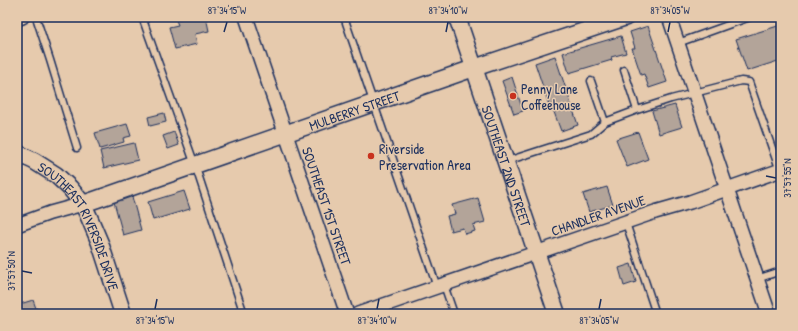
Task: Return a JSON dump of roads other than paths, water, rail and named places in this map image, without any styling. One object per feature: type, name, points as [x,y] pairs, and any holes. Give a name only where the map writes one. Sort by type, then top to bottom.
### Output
[{"type":"street","points":[[17,19],[22,17]]},
{"type":"street","name":"SOUTHEAST 1ST STREET","points":[[246,17],[347,314]]},
{"type":"street","name":"SOUTHEAST 2ND STREET","points":[[457,17],[557,314]]},
{"type":"street","points":[[669,17],[769,314]]},
{"type":"street","name":"MULBERRY STREET","points":[[83,204],[621,18]]},
{"type":"street","name":"SOUTHEAST RIVERSIDE DRIVE","points":[[17,153],[34,161],[56,175],[70,188],[83,204],[100,243],[123,314]]},
{"type":"street","name":"CHANDLER AVENUE","points":[[358,314],[780,170]]},
{"type":"street","points":[[17,225],[50,213],[83,204]]},
{"type":"lane","points":[[36,17],[77,148]]},
{"type":"lane","points":[[142,17],[195,165],[244,314]]},
{"type":"lane","points":[[344,17],[440,286],[454,314]]},
{"type":"lane","points":[[678,43],[750,17]]},
{"type":"lane","points":[[624,70],[637,110]]},
{"type":"lane","points":[[591,81],[605,122]]},
{"type":"lane","points":[[506,162],[591,134],[605,122],[637,110],[671,99],[741,81],[749,82],[780,170]]},
{"type":"lane","points":[[626,223],[656,314]]},
{"type":"lane","points":[[757,279],[781,271]]},
{"type":"place","name":"Penny Lane Coffeehouse","points":[[513,96]]},
{"type":"place","name":"Riverside Preservation Area","points":[[371,156]]}]
